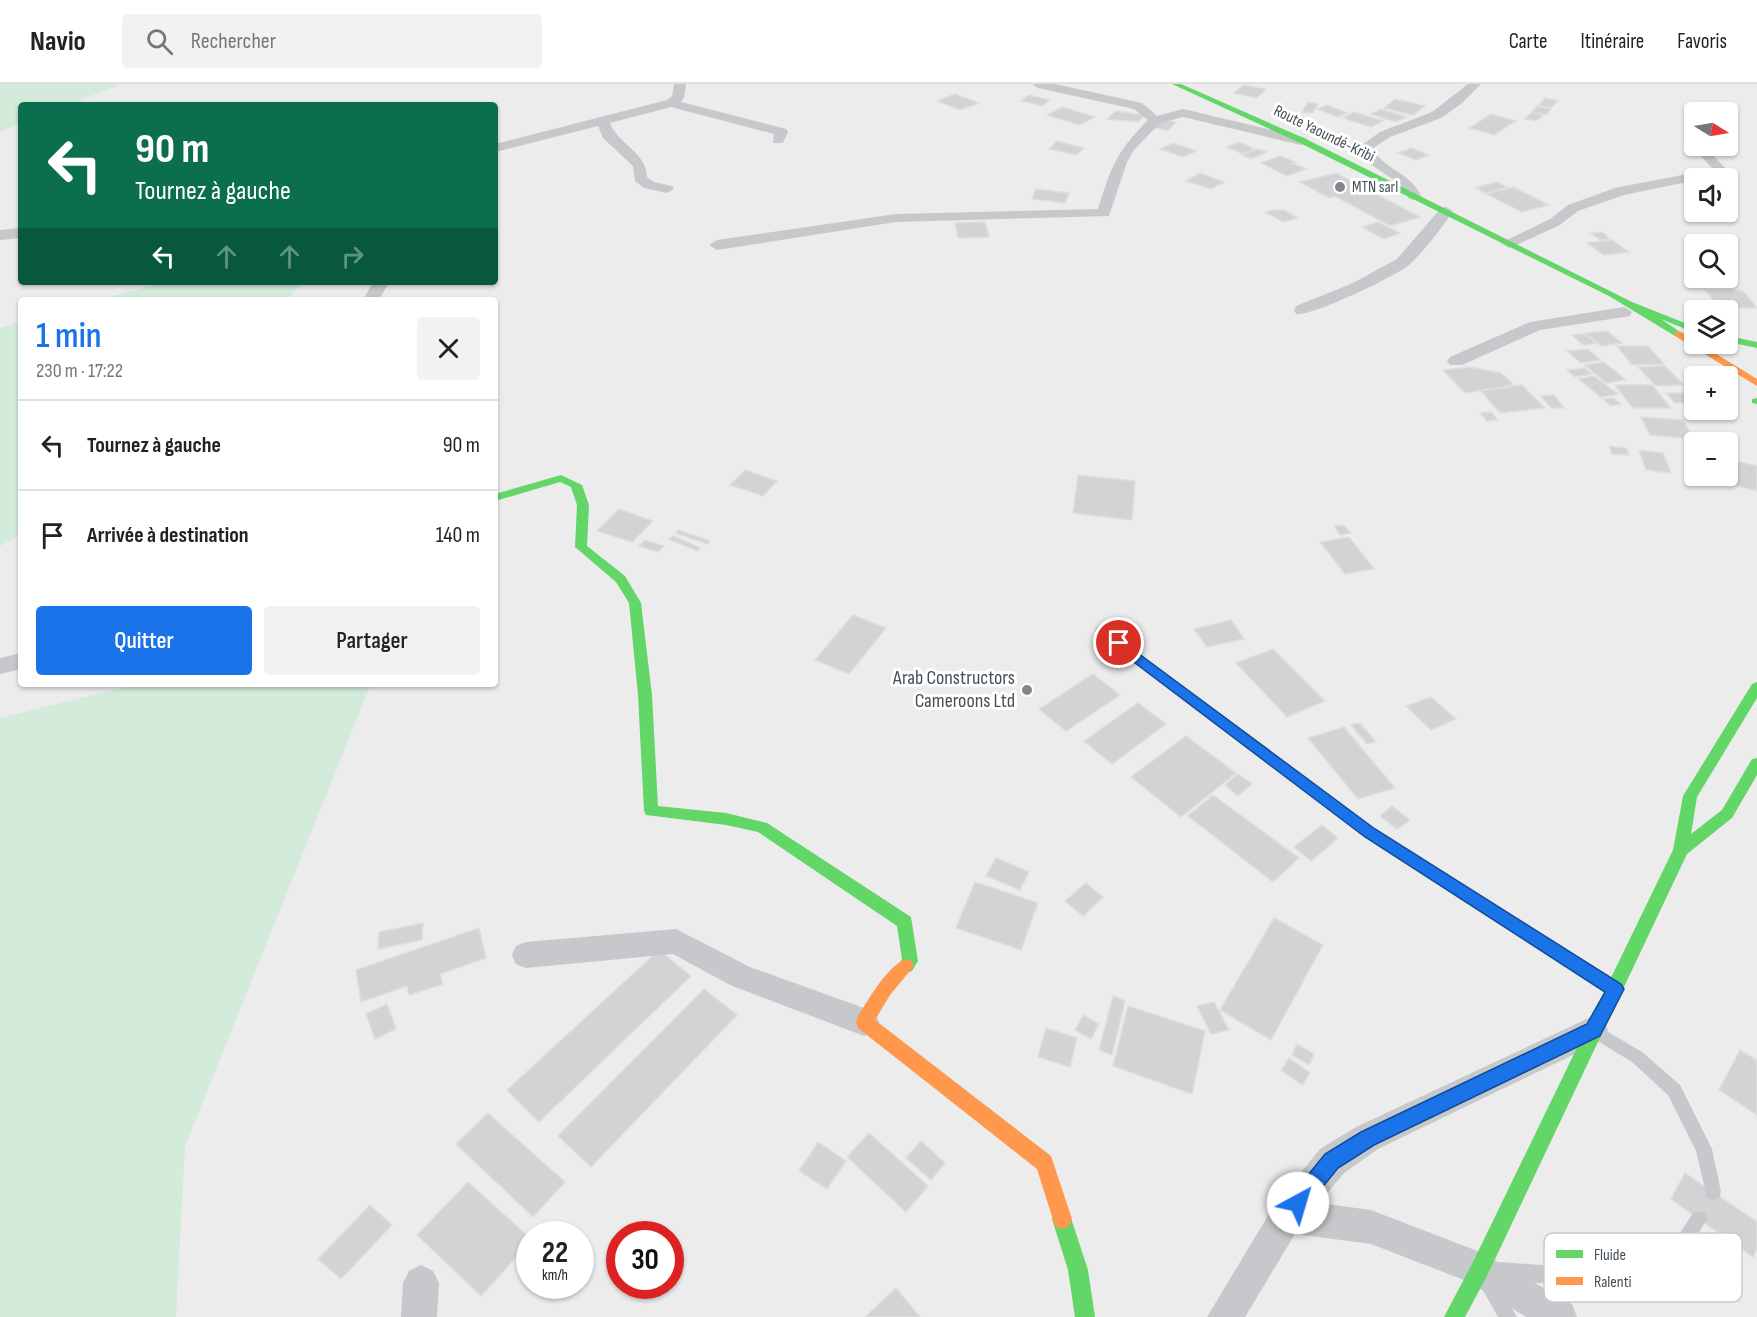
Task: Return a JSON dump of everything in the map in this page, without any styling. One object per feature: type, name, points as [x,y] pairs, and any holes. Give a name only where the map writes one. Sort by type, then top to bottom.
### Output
[{"type":"main road","name":"Route Yaoundé-Kribi","points":[[1175,84],[1303,141],[1446,211],[1584,282],[1628,309]]},
{"type":"main road","points":[[1628,309],[1684,327]]},
{"type":"main road","points":[[1628,309],[1707,366]]},
{"type":"main road","points":[[1628,309],[1757,383]]},
{"type":"main road","points":[[1738,341],[1757,345]]},
{"type":"main road","points":[[498,497],[561,478],[576,484],[583,505],[580,547],[621,579],[635,603],[645,694],[651,811],[726,819],[762,827],[905,922],[910,960],[884,990],[864,1022],[1044,1163],[1078,1270],[1085,1317]]},
{"type":"main road","points":[[1454,1317],[1480,1269],[1681,850],[1690,795],[1757,687]]},
{"type":"main road","points":[[1681,850],[1727,814],[1757,764]]},
{"type":"street","points":[[498,147],[671,103],[678,98],[680,84]]},
{"type":"street","points":[[1038,84],[1138,106],[1155,120]]},
{"type":"street","points":[[1414,196],[1409,184],[1373,158],[1366,147],[1377,137],[1422,122],[1443,111],[1475,84]]},
{"type":"street","points":[[671,103],[781,132],[778,140]]},
{"type":"street","points":[[717,244],[896,218],[1104,213],[1120,162],[1128,148],[1155,120],[1183,112],[1303,141]]},
{"type":"street","points":[[602,120],[608,135],[640,165],[640,178],[649,185],[667,189]]},
{"type":"street","points":[[1509,243],[1555,222],[1573,208],[1620,191],[1721,171],[1714,159],[1709,156]]},
{"type":"street","points":[[1302,310],[1357,287],[1403,262],[1446,211]]},
{"type":"street","points":[[0,236],[18,233]]},
{"type":"street","points":[[1456,361],[1536,326],[1628,309]]},
{"type":"street","points":[[0,666],[18,662]]},
{"type":"street","points":[[526,955],[676,941],[740,976],[864,1022]]},
{"type":"street","points":[[1225,1317],[1287,1216],[1332,1161],[1367,1138],[1593,1030]]},
{"type":"street","points":[[1287,1216],[1371,1227],[1480,1269],[1559,1317]]},
{"type":"lane","points":[[1101,630],[1370,833],[1615,989]]},
{"type":"lane","points":[[1593,1030],[1637,1057],[1674,1090],[1704,1149],[1713,1192]]},
{"type":"lane","points":[[1690,1233],[1700,1219]]},
{"type":"lane","points":[[1480,1269],[1544,1274]]},
{"type":"lane","points":[[1480,1269],[1508,1317]]},
{"type":"green space","points":[[0,84],[122,84],[76,102],[18,102],[18,124],[0,132]]},
{"type":"green space","points":[[153,285],[300,285],[290,297],[111,297]]},
{"type":"green space","points":[[18,323],[18,536],[0,546],[0,328]]},
{"type":"green space","points":[[127,687],[370,687],[185,1146],[176,1317],[0,1317],[0,718]]},
{"type":"building","points":[[1244,85],[1266,89],[1257,98],[1234,93]]},
{"type":"building","points":[[955,94],[979,103],[960,110],[937,101]]},
{"type":"building","points":[[1029,95],[1050,100],[1042,106],[1021,101]]},
{"type":"building","points":[[1545,98],[1558,101],[1551,108],[1539,105]]},
{"type":"building","points":[[1395,99],[1425,106],[1413,115],[1384,108]]},
{"type":"building","points":[[1308,102],[1318,104],[1313,113],[1302,112]]},
{"type":"building","points":[[1327,105],[1348,113],[1338,117],[1317,109]]},
{"type":"building","points":[[1537,106],[1551,109],[1546,115],[1532,112]]},
{"type":"building","points":[[1062,107],[1095,117],[1080,125],[1047,115]]},
{"type":"building","points":[[1381,109],[1406,117],[1396,122],[1371,114]]},
{"type":"building","points":[[1116,111],[1145,115],[1138,122],[1107,119]]},
{"type":"building","points":[[1354,112],[1383,121],[1371,127],[1343,118]]},
{"type":"building","points":[[1532,112],[1543,115],[1536,121],[1525,119]]},
{"type":"building","points":[[1491,114],[1516,121],[1494,135],[1469,128]]},
{"type":"building","points":[[1151,117],[1176,122],[1168,131],[1143,125]]},
{"type":"building","points":[[1057,141],[1084,148],[1076,155],[1049,149]]},
{"type":"building","points":[[1239,142],[1255,149],[1243,154],[1227,147]]},
{"type":"building","points":[[1173,143],[1196,151],[1183,157],[1160,149]]},
{"type":"building","points":[[1411,148],[1429,155],[1416,160],[1398,153]]},
{"type":"building","points":[[1258,149],[1267,152],[1251,159],[1242,155]]},
{"type":"building","points":[[1280,156],[1306,169],[1287,176],[1261,163]]},
{"type":"building","points":[[1200,173],[1224,182],[1211,189],[1186,181]]},
{"type":"building","points":[[1336,173],[1420,217],[1390,226],[1335,196],[1329,198],[1300,182]]},
{"type":"building","points":[[1497,182],[1507,187],[1485,193],[1475,188]]},
{"type":"building","points":[[1513,187],[1549,205],[1522,212],[1486,194]]},
{"type":"building","points":[[1036,189],[1069,193],[1065,203],[1032,199]]},
{"type":"building","points":[[1284,210],[1298,218],[1283,222],[1265,212]]},
{"type":"building","points":[[985,222],[989,237],[958,238],[955,223]]},
{"type":"building","points":[[1378,222],[1400,233],[1384,239],[1362,227]]},
{"type":"building","points":[[1602,232],[1610,239],[1600,240],[1591,233]]},
{"type":"building","points":[[1612,240],[1629,252],[1604,255],[1587,243]]},
{"type":"building","points":[[1705,290],[1743,291],[1757,308],[1738,308],[1738,300],[1713,300]]},
{"type":"building","points":[[1607,331],[1622,343],[1601,346],[1586,333]]},
{"type":"building","points":[[1585,334],[1596,343],[1583,345],[1572,335]]},
{"type":"building","points":[[1617,346],[1648,346],[1664,364],[1632,365]]},
{"type":"building","points":[[1587,349],[1601,360],[1581,363],[1567,351]]},
{"type":"building","points":[[1604,362],[1626,380],[1606,383],[1585,365]]},
{"type":"building","points":[[1665,366],[1684,385],[1656,386],[1638,367]]},
{"type":"building","points":[[1470,367],[1501,373],[1514,385],[1465,393],[1443,370]]},
{"type":"building","points":[[1585,368],[1592,374],[1575,377],[1567,370]]},
{"type":"building","points":[[1594,376],[1618,394],[1601,397],[1578,379]]},
{"type":"building","points":[[1522,385],[1545,408],[1500,413],[1481,391]]},
{"type":"building","points":[[1615,385],[1652,385],[1671,408],[1633,408]]},
{"type":"building","points":[[1666,393],[1684,393],[1684,403],[1675,403]]},
{"type":"building","points":[[1554,395],[1564,408],[1551,408],[1541,396]]},
{"type":"building","points":[[1613,398],[1621,404],[1611,406],[1603,399]]},
{"type":"building","points":[[1491,412],[1498,420],[1487,421],[1480,413]]},
{"type":"building","points":[[1641,417],[1683,420],[1689,432],[1684,432],[1684,438],[1650,435]]},
{"type":"building","points":[[1609,446],[1626,448],[1629,455],[1612,454]]},
{"type":"building","points":[[1639,450],[1663,453],[1671,473],[1646,470]]},
{"type":"building","points":[[1738,461],[1757,466],[1757,491],[1738,486]]},
{"type":"building","points":[[745,470],[777,481],[763,496],[730,485]]},
{"type":"building","points":[[1078,475],[1135,481],[1132,520],[1073,513]]},
{"type":"building","points":[[619,509],[653,521],[632,542],[597,531]]},
{"type":"building","points":[[1344,525],[1351,533],[1340,535],[1334,526]]},
{"type":"building","points":[[679,530],[710,541],[707,544],[676,533]]},
{"type":"building","points":[[673,536],[701,548],[697,551],[669,539]]},
{"type":"building","points":[[1349,537],[1374,569],[1345,574],[1320,542]]},
{"type":"building","points":[[645,540],[664,546],[658,552],[639,546]]},
{"type":"building","points":[[853,615],[886,628],[849,674],[815,660]]},
{"type":"building","points":[[1231,620],[1244,639],[1207,647],[1194,629]]},
{"type":"building","points":[[1273,649],[1325,701],[1287,717],[1236,663]]},
{"type":"building","points":[[1093,674],[1120,695],[1066,731],[1039,709]]},
{"type":"building","points":[[1431,697],[1456,719],[1431,730],[1406,706]]},
{"type":"building","points":[[1138,703],[1166,724],[1112,764],[1084,741]]},
{"type":"building","points":[[1360,723],[1376,742],[1367,744],[1351,725]]},
{"type":"building","points":[[1344,727],[1395,788],[1358,799],[1308,738]]},
{"type":"building","points":[[1186,736],[1236,773],[1181,817],[1131,777]]},
{"type":"building","points":[[1238,774],[1252,784],[1238,796],[1225,785]]},
{"type":"building","points":[[1213,795],[1299,858],[1273,882],[1188,816]]},
{"type":"building","points":[[1392,806],[1410,820],[1397,829],[1380,816]]},
{"type":"building","points":[[1322,825],[1338,838],[1311,861],[1294,847]]},
{"type":"building","points":[[996,858],[1029,872],[1020,890],[986,876]]},
{"type":"building","points":[[975,882],[1038,903],[1021,950],[956,928]]},
{"type":"building","points":[[1086,883],[1103,897],[1083,916],[1065,901]]},
{"type":"building","points":[[1274,918],[1323,945],[1271,1040],[1220,1010]]},
{"type":"building","points":[[423,923],[422,940],[378,949],[379,932]]},
{"type":"building","points":[[479,928],[486,958],[440,974],[443,984],[409,995],[407,986],[361,1002],[356,970]]},
{"type":"building","points":[[659,950],[691,976],[539,1122],[507,1090]]},
{"type":"building","points":[[704,989],[737,1015],[591,1167],[558,1136]]},
{"type":"building","points":[[1113,996],[1125,1001],[1112,1055],[1099,1050]]},
{"type":"building","points":[[1214,1002],[1229,1030],[1211,1034],[1197,1006]]},
{"type":"building","points":[[387,1004],[396,1029],[375,1039],[366,1014]]},
{"type":"building","points":[[1128,1006],[1205,1031],[1192,1094],[1113,1066]]},
{"type":"building","points":[[1083,1015],[1099,1024],[1091,1039],[1075,1030]]},
{"type":"building","points":[[1046,1028],[1077,1038],[1070,1067],[1038,1057]]},
{"type":"building","points":[[1297,1044],[1314,1054],[1309,1065],[1292,1055]]},
{"type":"building","points":[[1740,1050],[1757,1060],[1757,1115],[1719,1090]]},
{"type":"building","points":[[1289,1058],[1310,1073],[1302,1085],[1281,1070]]},
{"type":"building","points":[[488,1113],[565,1182],[533,1217],[456,1144]]},
{"type":"building","points":[[869,1133],[928,1186],[906,1212],[847,1157]]},
{"type":"building","points":[[921,1141],[945,1163],[931,1180],[906,1158]]},
{"type":"building","points":[[818,1142],[846,1161],[827,1189],[799,1171]]},
{"type":"building","points":[[1685,1173],[1757,1222],[1757,1248],[1753,1257],[1742,1249],[1742,1233],[1719,1233],[1671,1199]]},
{"type":"building","points":[[468,1182],[516,1225],[516,1257],[481,1296],[417,1235]]},
{"type":"building","points":[[370,1205],[392,1225],[341,1279],[318,1259]]},
{"type":"building","points":[[896,1288],[920,1317],[865,1317]]},
{"type":"traffic: fast","points":[[1175,84],[1303,141],[1612,294],[1678,334]]},
{"type":"traffic: fast","points":[[1633,305],[1684,326]]},
{"type":"traffic: fast","points":[[1738,341],[1757,345]]},
{"type":"traffic: fast","points":[[498,497],[561,478],[576,485],[583,505],[581,547],[621,579],[635,603],[645,695],[651,811],[726,819],[762,827],[905,922],[910,961],[906,966]]},
{"type":"traffic: fast","points":[[1454,1317],[1480,1269],[1681,850],[1690,796],[1757,687]]},
{"type":"traffic: fast","points":[[1681,850],[1727,814],[1757,763]]},
{"type":"traffic: fast","points":[[1062,1219],[1078,1270],[1085,1317]]},
{"type":"traffic: slow","points":[[1678,334],[1757,383]]},
{"type":"traffic: slow","points":[[906,966],[884,990],[864,1022],[1044,1163],[1062,1219]]},
{"type":"place","name":"MTN sarl","points":[[1340,187]]},
{"type":"place","name":"Arab Constructors Cameroons Ltd","points":[[1027,690]]},
{"type":"route","points":[[1119,643],[1370,833],[1615,989],[1593,1030],[1367,1138],[1332,1161],[1298,1203]]}]
